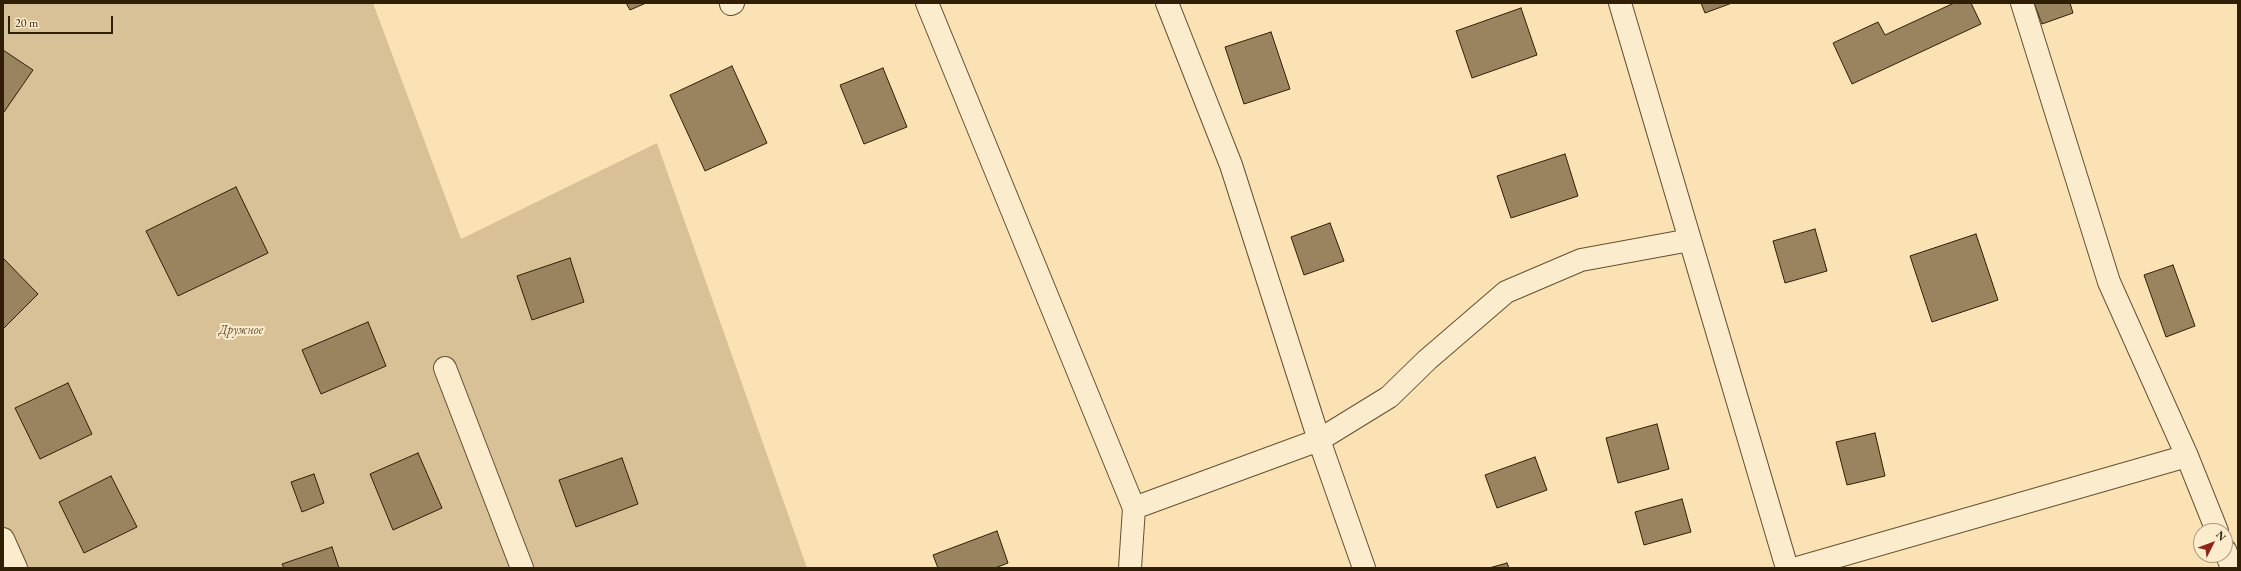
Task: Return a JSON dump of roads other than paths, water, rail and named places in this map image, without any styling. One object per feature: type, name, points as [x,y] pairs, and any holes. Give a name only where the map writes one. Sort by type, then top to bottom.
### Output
[{"type":"street","points":[[927,3],[1134,508],[1130,568]]},
{"type":"street","points":[[1167,3],[1231,165],[1319,440],[1364,568]]},
{"type":"street","points":[[1620,3],[1787,568]]},
{"type":"street","points":[[2022,3],[2109,282],[2187,456],[2215,523]]},
{"type":"street","points":[[1134,508],[1319,440],[1389,397],[1427,360],[1506,292],[1581,260],[1690,240]]},
{"type":"street","points":[[445,368],[522,568]]},
{"type":"street","points":[[1797,568],[2187,456]]},
{"type":"street","points":[[3,539],[16,568]]},
{"type":"park label","name":"Дружное","points":[[241,330]]}]
